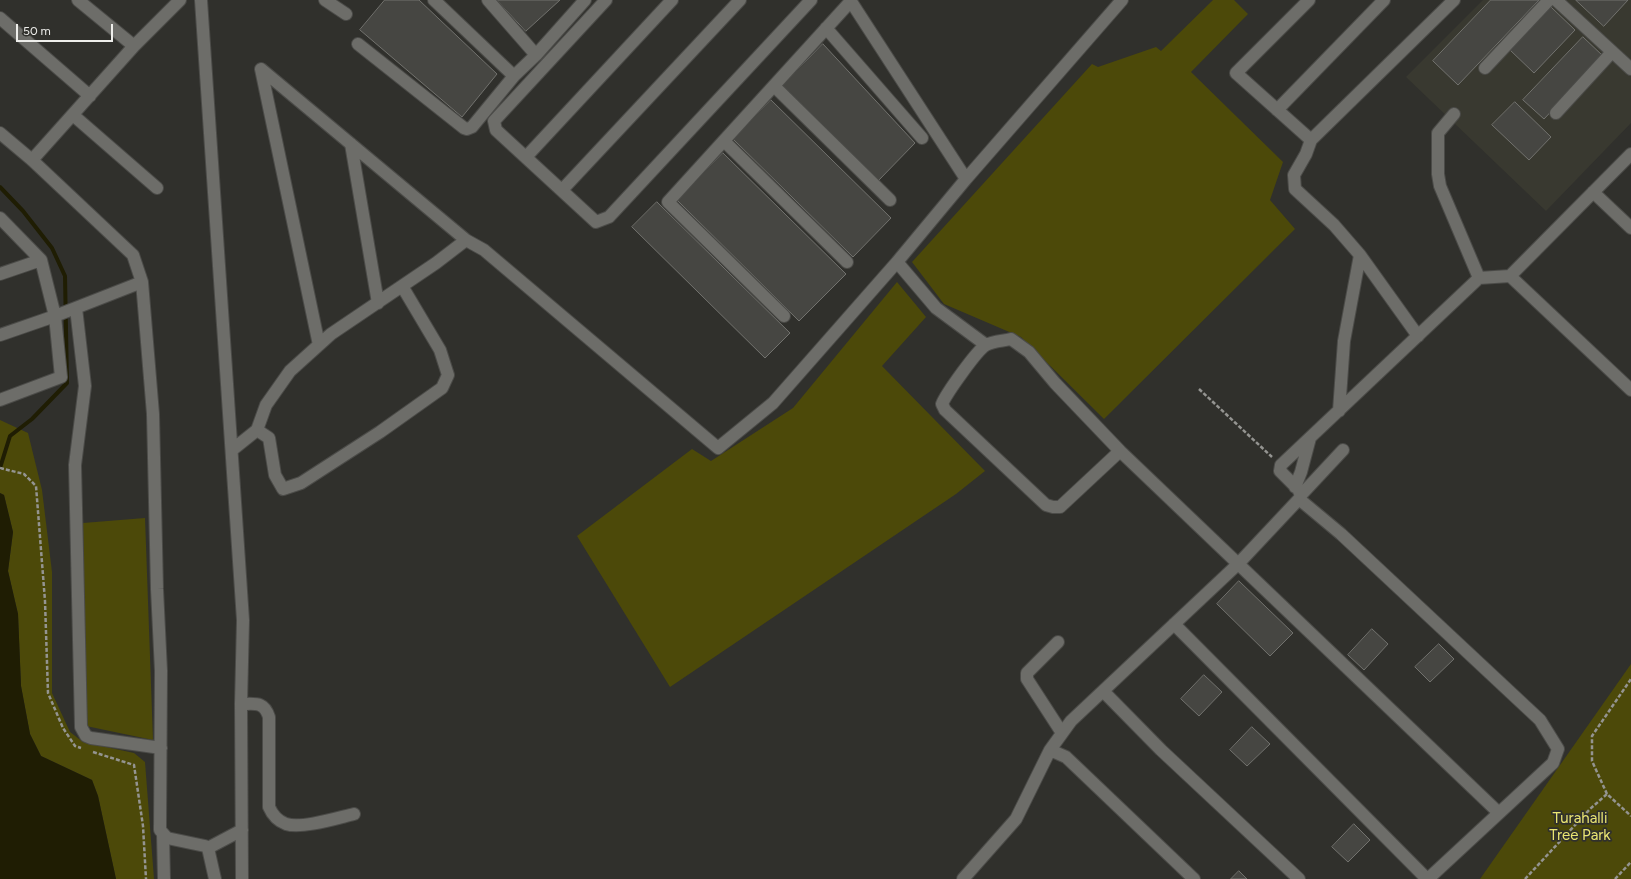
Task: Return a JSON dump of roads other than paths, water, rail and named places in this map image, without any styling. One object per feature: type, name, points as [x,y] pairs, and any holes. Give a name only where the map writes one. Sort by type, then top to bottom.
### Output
[{"type":"street","points":[[78,0],[134,46]]},
{"type":"street","points":[[32,160],[134,46],[180,0]]},
{"type":"street","points":[[325,0],[346,14]]},
{"type":"street","points":[[434,0],[514,76]]},
{"type":"street","points":[[488,0],[536,55]]},
{"type":"street","points":[[358,44],[467,129],[472,127],[514,76],[536,55],[585,0]]},
{"type":"street","points":[[606,0],[494,121],[496,130],[596,222],[608,217],[811,0]]},
{"type":"street","points":[[526,157],[672,0]]},
{"type":"street","points":[[562,190],[740,0]]},
{"type":"street","points":[[784,316],[668,202],[851,0],[966,179]]},
{"type":"street","points":[[319,345],[262,69],[466,240],[484,250],[718,448],[773,403],[897,262],[966,179],[1122,0]]},
{"type":"street","points":[[1309,0],[1236,73],[1311,140]]},
{"type":"street","points":[[1278,110],[1384,0]]},
{"type":"street","points":[[1418,336],[1360,255],[1334,225],[1295,189],[1294,175],[1306,154],[1311,140],[1454,0]]},
{"type":"street","points":[[1485,68],[1549,0]]},
{"type":"street","points":[[1556,0],[1631,69]]},
{"type":"street","points":[[197,1],[232,450],[243,620],[241,704],[242,879]]},
{"type":"street","points":[[0,18],[90,96]]},
{"type":"street","points":[[826,28],[922,138]]},
{"type":"street","points":[[1556,113],[1612,52]]},
{"type":"street","points":[[774,86],[890,200]]},
{"type":"street","points":[[1454,114],[1438,133],[1438,174],[1440,186],[1479,278]]},
{"type":"street","points":[[73,115],[157,188]]},
{"type":"street","points":[[0,133],[32,160],[133,255],[142,282],[153,414],[157,589],[161,671],[160,830],[167,838],[205,846],[208,848]]},
{"type":"street","points":[[724,141],[847,262]]},
{"type":"street","points":[[351,144],[378,302]]},
{"type":"street","points":[[1174,624],[1428,879],[1553,763],[1558,749],[1540,720],[1298,493],[1280,471],[1281,465],[1479,278],[1510,276],[1631,154]]},
{"type":"street","points":[[1593,192],[1631,228]]},
{"type":"street","points":[[0,400],[61,377],[55,316],[41,260],[1,220]]},
{"type":"street","points":[[232,450],[257,430],[266,405],[290,371],[331,334],[466,240]]},
{"type":"street","points":[[1338,411],[1344,341],[1360,255]]},
{"type":"street","points":[[0,274],[41,260]]},
{"type":"street","points":[[897,262],[936,308],[986,345]]},
{"type":"street","points":[[1510,276],[1631,390]]},
{"type":"street","points":[[0,335],[55,316],[142,282]]},
{"type":"street","points":[[257,430],[269,438],[275,475],[283,489],[301,483],[380,432],[442,388],[448,375],[440,350],[402,286]]},
{"type":"street","points":[[76,308],[85,386],[75,465],[81,727],[86,736],[92,738],[161,748]]},
{"type":"street","points":[[1120,452],[1060,507],[1053,507],[1046,505],[945,410],[942,404],[967,366],[986,345],[1011,339],[1029,352],[1055,383],[1120,452],[1499,813]]},
{"type":"street","points":[[1298,493],[1301,472],[1310,438]]},
{"type":"street","points":[[963,879],[1016,819],[1050,750],[1071,721],[1238,564],[1298,493],[1343,450]]},
{"type":"street","points":[[1058,642],[1028,673],[1027,679],[1062,733]]},
{"type":"street","points":[[1103,691],[1161,750],[1299,879]]},
{"type":"street","points":[[241,704],[260,705],[267,710],[269,717],[269,807],[272,813],[280,821],[294,826],[317,823],[354,814]]},
{"type":"street","points":[[1050,750],[1066,757],[1194,879]]},
{"type":"street","points":[[208,848],[242,830]]},
{"type":"street","points":[[163,834],[164,879]]},
{"type":"street","points":[[208,848],[215,879]]},
{"type":"waterway","points":[[0,187],[23,211],[52,248],[65,276],[67,383],[32,419],[10,436],[0,468]]},
{"type":"park label","name":"Turahalli Tree Park","points":[[1580,828]]}]
